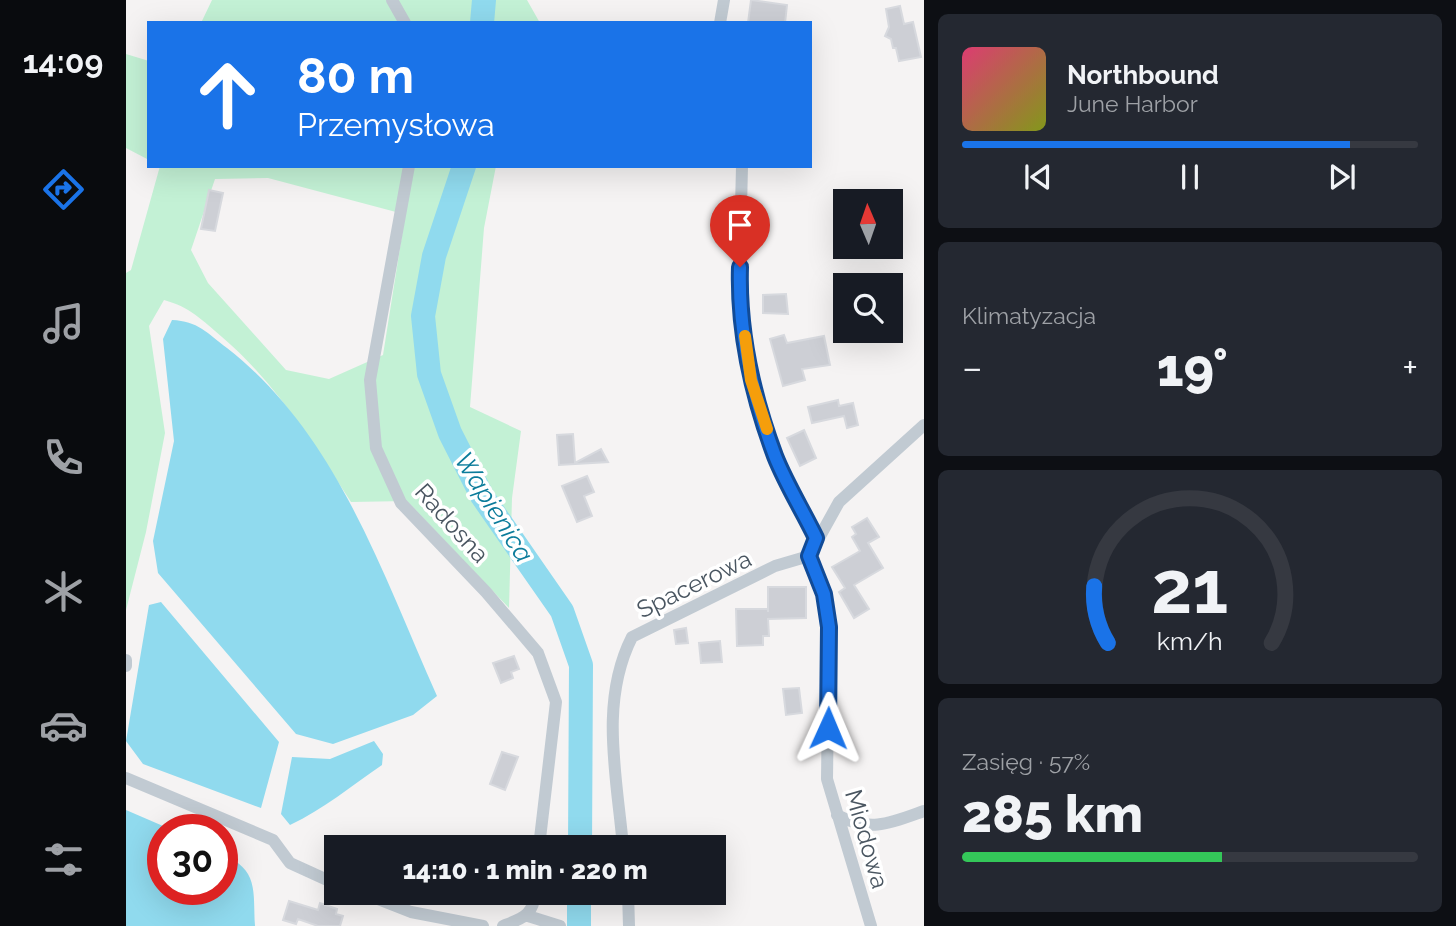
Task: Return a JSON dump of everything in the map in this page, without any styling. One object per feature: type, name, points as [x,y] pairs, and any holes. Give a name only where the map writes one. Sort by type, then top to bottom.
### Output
[{"type":"street","points":[[392,0],[404,21]]},
{"type":"street","points":[[720,21],[724,0]]},
{"type":"street","name":"Radosna","points":[[409,168],[370,380],[376,448],[401,503],[486,592],[538,653],[556,702],[540,835]]},
{"type":"street","points":[[742,168],[739,293],[751,380],[776,458],[816,538]]},
{"type":"street","points":[[809,556],[816,538],[839,502],[924,425]]},
{"type":"street","name":"Miodowa","points":[[809,556],[824,594],[829,627],[827,779],[871,926]]},
{"type":"street","name":"Spacerowa","points":[[623,835],[611,716],[621,660],[632,637],[775,566],[809,556]]},
{"type":"street","points":[[126,660],[126,666]]},
{"type":"street","points":[[126,778],[273,839],[290,863],[324,879]]},
{"type":"street","points":[[837,815],[856,825],[887,824],[924,811]]},
{"type":"street","points":[[393,905],[411,912],[483,926]]},
{"type":"street","points":[[528,916],[534,905]]},
{"type":"street","points":[[628,905],[629,926]]},
{"type":"street","points":[[503,926],[528,916],[560,926]]},
{"type":"green space","points":[[212,0],[386,0],[398,21],[202,21]]},
{"type":"green space","points":[[397,0],[527,0],[539,21],[409,21]]},
{"type":"green space","points":[[126,54],[147,60],[147,159],[126,148]]},
{"type":"green space","points":[[159,168],[404,168],[396,212],[268,178],[215,179],[191,250],[208,283],[286,370],[329,379],[383,355],[413,168],[496,168],[484,228],[470,407],[521,431],[512,498],[509,608],[407,501],[351,502],[293,415],[260,374],[202,320],[189,310],[164,300],[149,326],[165,433],[146,532],[126,610],[126,273],[131,270]]},
{"type":"water","points":[[172,320],[202,329],[265,383],[298,421],[327,463],[353,508],[437,696],[413,715],[333,744],[296,734],[158,573],[153,541],[174,441],[163,339]]},
{"type":"water","points":[[161,602],[279,742],[261,808],[143,764],[126,741],[149,605]]},
{"type":"water","points":[[374,741],[383,754],[382,765],[326,805],[290,825],[281,814],[292,757],[330,759]]},
{"type":"water","points":[[126,810],[147,819],[147,905],[238,905],[238,864],[252,883],[255,926],[126,926]]},
{"type":"building","points":[[751,0],[787,5],[785,21],[748,21]]},
{"type":"building","points":[[900,6],[904,24],[913,22],[921,57],[899,61],[891,39],[885,36],[889,27],[886,9]]},
{"type":"building","points":[[209,190],[223,193],[215,231],[201,229]]},
{"type":"building","points":[[786,294],[788,314],[763,313],[763,295]]},
{"type":"building","points":[[784,335],[787,343],[824,336],[830,365],[802,369],[805,380],[783,386],[770,339]]},
{"type":"building","points":[[838,400],[839,406],[853,403],[858,425],[847,428],[844,416],[812,423],[808,407]]},
{"type":"building","points":[[804,430],[816,458],[800,466],[787,438]]},
{"type":"building","points":[[573,434],[575,463],[601,449],[608,462],[559,465],[557,435]]},
{"type":"building","points":[[587,476],[594,492],[584,496],[592,516],[577,522],[562,486]]},
{"type":"building","points":[[867,518],[879,537],[868,543],[883,568],[854,585],[869,609],[854,618],[839,592],[845,588],[832,567],[860,551],[852,537],[856,534],[852,527]]},
{"type":"building","points":[[768,587],[806,587],[806,618],[768,619],[769,636],[763,636],[763,645],[737,646],[736,609],[768,609]]},
{"type":"building","points":[[686,628],[688,643],[676,644],[674,630]]},
{"type":"building","points":[[720,641],[722,662],[701,663],[699,643]]},
{"type":"building","points":[[514,656],[519,669],[511,672],[513,678],[501,683],[493,663]]},
{"type":"building","points":[[799,688],[802,713],[786,715],[783,689]]},
{"type":"building","points":[[502,752],[518,757],[505,790],[490,784]]},
{"type":"building","points":[[289,901],[318,910],[320,903],[337,909],[336,914],[343,916],[340,926],[318,926],[298,919],[296,924],[283,920]]},
{"type":"waterway","name":"Wapienica","points":[[482,21],[484,0]]},
{"type":"waterway","name":"Wapienica","points":[[463,168],[434,256],[423,316],[429,374],[450,433],[482,496],[562,611],[581,665],[580,835]]},
{"type":"waterway","name":"Wapienica","points":[[579,905],[579,926]]},
{"type":"slow traffic","points":[[745,336],[751,380],[767,429]]},
{"type":"route","points":[[740,267],[739,293],[751,380],[776,458],[816,538],[809,556],[824,594],[829,627],[828,728]]}]
